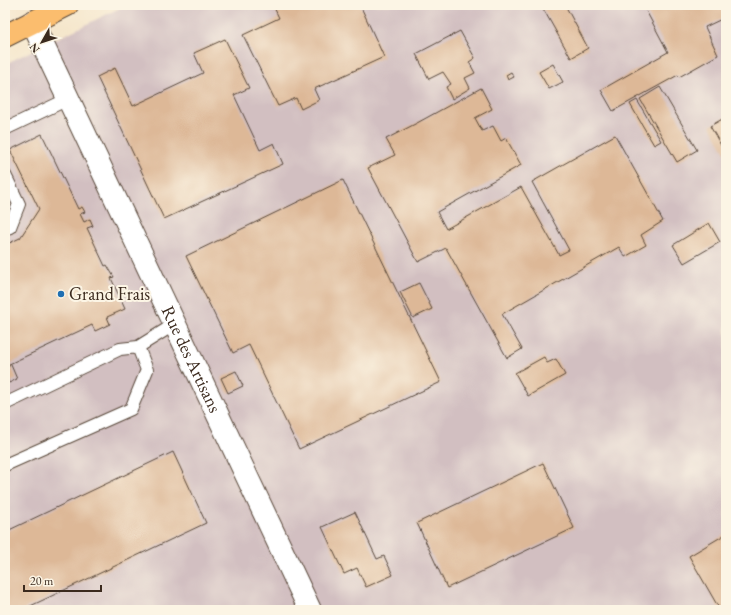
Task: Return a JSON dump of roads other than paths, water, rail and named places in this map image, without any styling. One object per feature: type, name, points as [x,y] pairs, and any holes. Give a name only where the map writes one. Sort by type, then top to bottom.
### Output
[{"type":"main road","points":[[5,36],[67,5]]},
{"type":"street","name":"Rue des Artisans","points":[[32,22],[310,610]]},
{"type":"lane","points":[[5,129],[68,99]]},
{"type":"lane","points":[[5,175],[19,204],[10,227],[5,229]]},
{"type":"lane","points":[[5,404],[120,349],[138,347],[175,324]]},
{"type":"lane","points":[[5,465],[132,409],[147,370],[138,347]]},
{"type":"place","name":"Grand Frais","points":[[61,294]]}]
